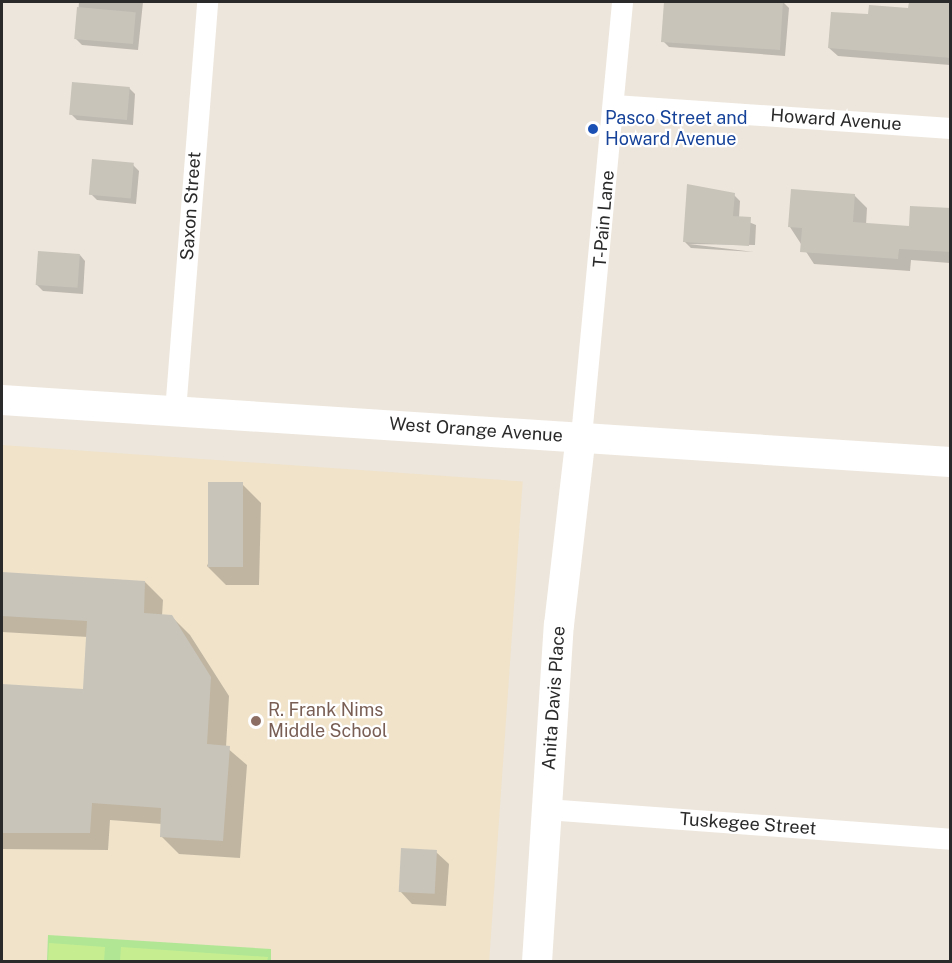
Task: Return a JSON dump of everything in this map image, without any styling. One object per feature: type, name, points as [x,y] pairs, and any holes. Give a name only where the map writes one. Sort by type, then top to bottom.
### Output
[{"type":"main road","name":"West Orange Avenue","points":[[2,400],[581,436],[951,462]]},
{"type":"main road","name":"Anita Davis Place","points":[[537,962],[559,625],[581,436]]},
{"type":"street","name":"Saxon Street","points":[[175,411],[207,2]]},
{"type":"street","name":"T-Pain Lane","points":[[581,436],[622,2]]},
{"type":"street","name":"Howard Avenue","points":[[614,105],[951,128]]},
{"type":"street","name":"Tuskegee Street","points":[[546,809],[951,838]]},
{"type":"shaded area","name":"R. Frank Nims Middle School","points":[[2,445],[523,481],[489,962],[2,962]]},
{"type":"green space","points":[[48,935],[271,949],[271,961],[47,962]]},
{"type":"green space","points":[[49,943],[105,947],[104,961],[48,961]]},
{"type":"green space","points":[[121,947],[268,957],[267,961],[120,961]]},
{"type":"building","points":[[664,2],[783,2],[780,50],[661,42]]},
{"type":"building","points":[[909,2],[951,2],[951,58],[828,48],[831,12],[868,14],[869,5],[908,8]]},
{"type":"building","points":[[77,7],[136,12],[133,44],[74,39]]},
{"type":"building","points":[[72,82],[130,87],[127,120],[69,115]]},
{"type":"building","points":[[92,159],[134,163],[131,199],[89,195]]},
{"type":"building","points":[[687,184],[735,193],[733,216],[751,217],[749,246],[683,242]]},
{"type":"building","points":[[791,189],[855,194],[853,222],[909,226],[910,206],[951,208],[951,252],[899,249],[898,259],[800,252],[802,228],[788,227]]},
{"type":"building","points":[[38,251],[80,254],[78,288],[36,285]]},
{"type":"building","points":[[208,482],[243,482],[243,567],[208,567]]},
{"type":"building","points":[[2,572],[145,581],[144,613],[172,615],[211,677],[207,744],[230,746],[223,841],[160,837],[161,808],[92,803],[90,833],[2,833],[2,684],[83,689],[87,621],[2,616]]},
{"type":"building","points":[[401,848],[437,850],[435,894],[399,892]]},
{"type":"place","name":"Pasco Street and Howard Avenue","points":[[593,129]]},
{"type":"place","name":"R. Frank Nims Middle School","points":[[256,721]]}]
